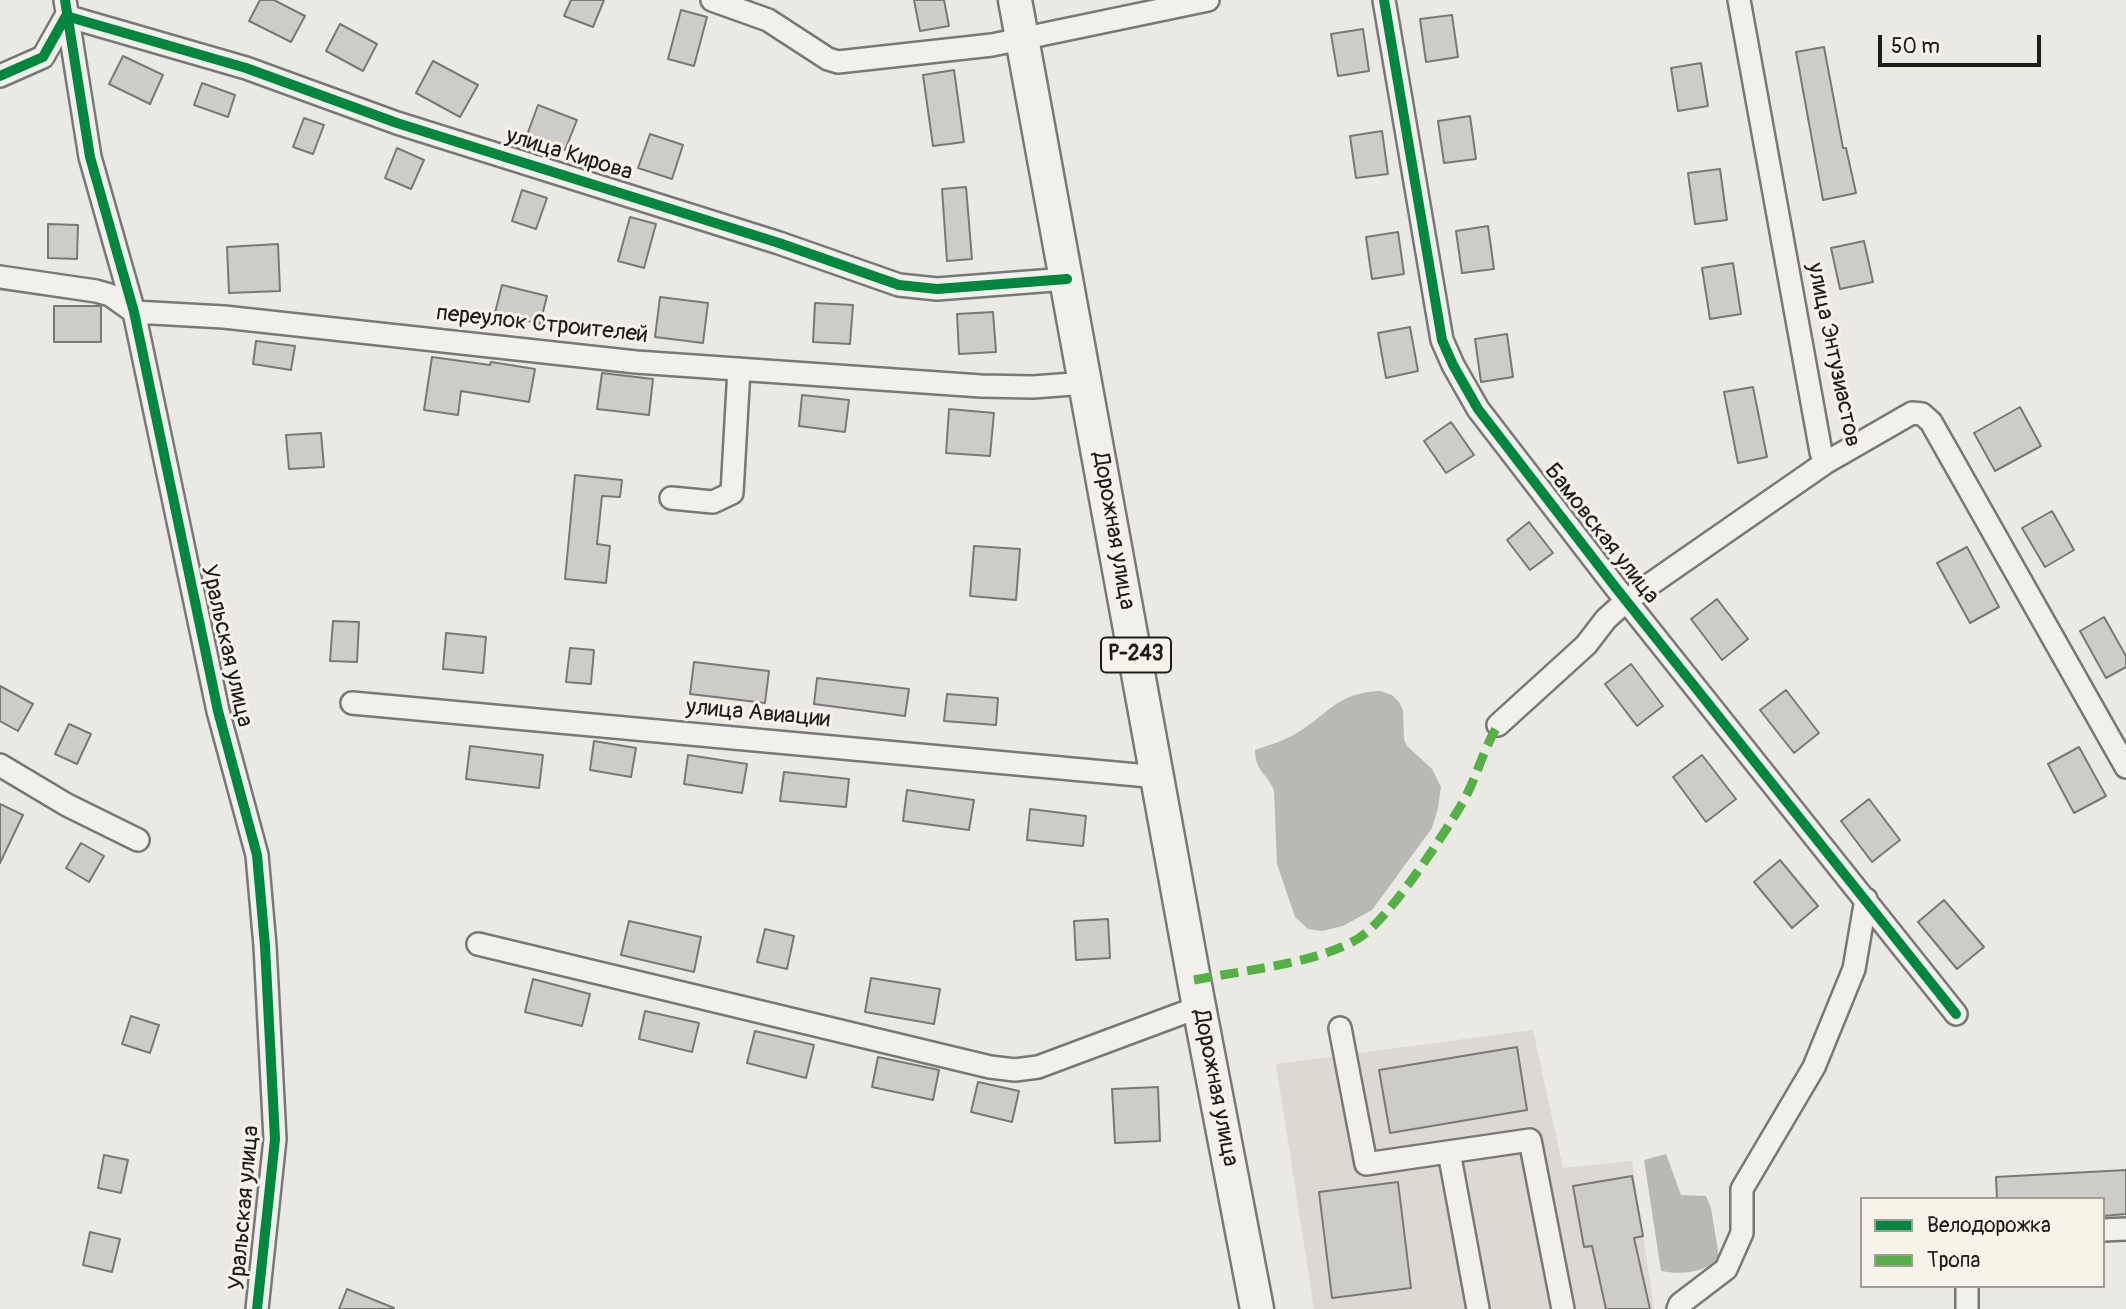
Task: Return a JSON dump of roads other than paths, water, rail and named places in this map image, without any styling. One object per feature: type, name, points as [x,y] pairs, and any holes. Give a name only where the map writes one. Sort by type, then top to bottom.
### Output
[{"type":"highway","name":"Дорожная улица","points":[[1015,0],[1199,1007],[1257,1309]]},
{"type":"street","points":[[712,0],[768,20],[828,60],[838,62],[992,45],[1208,0]]},
{"type":"street","name":"Бамовская улица","points":[[1384,0],[1442,340],[1478,409],[1626,601],[1956,1014]]},
{"type":"street","name":"улица Энтузиастов","points":[[1739,0],[1825,463],[1912,413],[1922,414],[1931,422],[2126,767]]},
{"type":"street","points":[[0,76],[43,57],[66,8]]},
{"type":"street","name":"улица Кирова","points":[[66,8],[246,68],[397,123],[779,243],[899,285],[937,289],[1067,279]]},
{"type":"street","name":"Уральская улица","points":[[66,8],[90,156],[134,312],[215,698],[257,855],[265,946],[275,1139],[257,1309]]},
{"type":"street","name":"переулок Строителей","points":[[0,278],[96,291],[110,295],[134,312],[224,317],[622,361],[981,386],[1032,387],[1086,383]]},
{"type":"street","points":[[671,498],[713,502],[732,493],[739,369]]},
{"type":"street","points":[[1498,725],[1586,645],[1606,619],[1626,601],[1825,463]]},
{"type":"street","name":"улица Авиации","points":[[352,703],[1158,777]]},
{"type":"street","points":[[2,770],[67,806],[138,840]]},
{"type":"street","points":[[1678,1309],[1680,1304],[1726,1269],[1742,1233],[1742,1189],[1814,1067],[1854,969],[1866,899]]},
{"type":"street","points":[[478,944],[981,1065],[1015,1070],[1038,1067],[1199,1007]]},
{"type":"street","points":[[1340,1028],[1366,1164],[1530,1140],[1563,1309]]},
{"type":"street","points":[[1449,1152],[1478,1309]]},
{"type":"street","points":[[2105,1230],[2126,1229]]},
{"type":"street","points":[[1967,1288],[1967,1309]]}]
